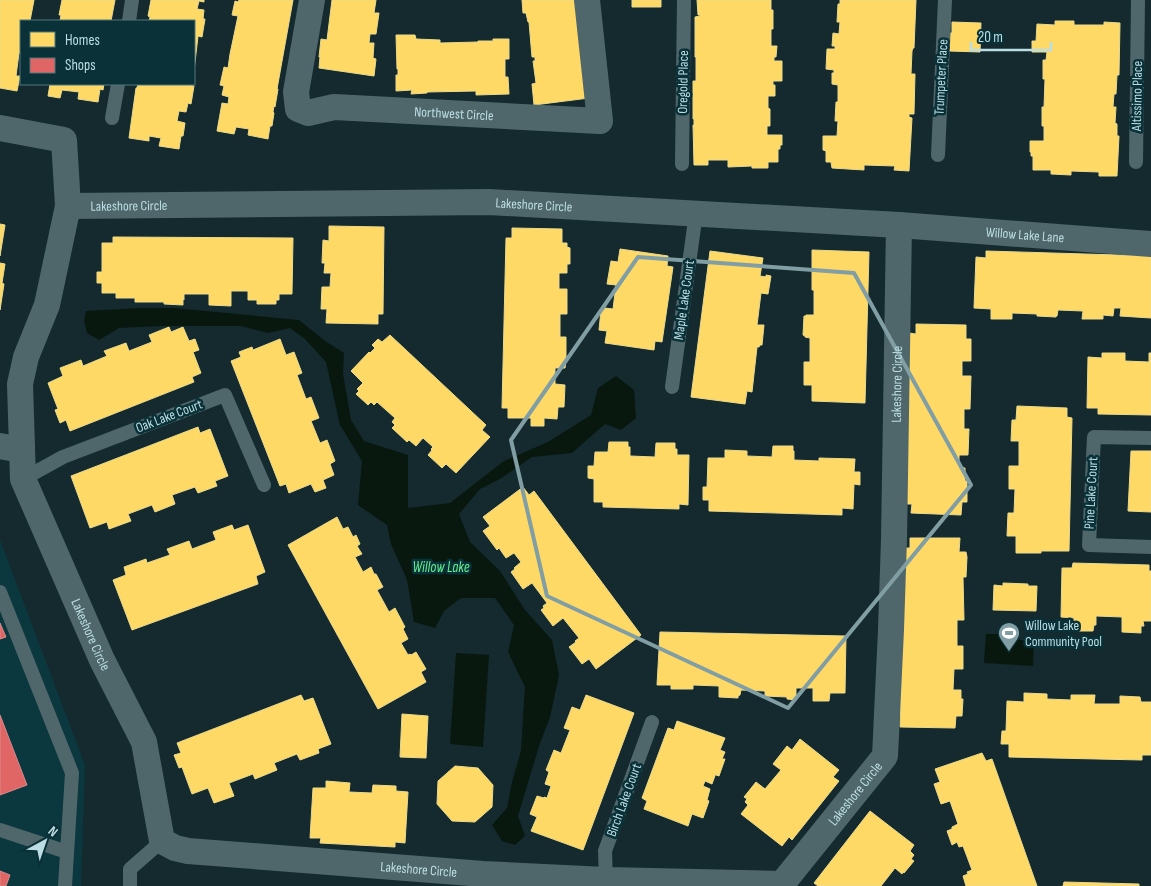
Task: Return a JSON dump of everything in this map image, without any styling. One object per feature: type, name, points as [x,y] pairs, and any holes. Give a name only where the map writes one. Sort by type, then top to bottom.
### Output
[{"type":"street","name":"Northwest Circle","points":[[312,0],[296,92],[298,108],[308,113],[334,108],[600,121],[587,0]]},
{"type":"street","points":[[0,128],[64,140],[68,206]]},
{"type":"street","name":"Lakeshore Circle","points":[[489,202],[899,225],[894,539],[885,756],[782,884],[606,883],[438,878],[188,851],[175,848],[162,841],[144,742],[102,660],[11,448],[20,384],[26,357],[47,305],[68,206],[489,202]]},
{"type":"street","name":"Willow Lake Lane","points":[[899,225],[1151,244]]},
{"type":"lane","points":[[129,20],[132,0]]},
{"type":"lane","name":"Oregold Place","points":[[682,164],[684,0]]},
{"type":"lane","name":"Trumpeter Place","points":[[938,155],[945,0]]},
{"type":"lane","name":"Altissimo Place","points":[[1136,162],[1138,0]]},
{"type":"lane","points":[[112,118],[118,85]]},
{"type":"lane","name":"Maple Lake Court","points":[[672,387],[696,213]]},
{"type":"lane","name":"Oak Lake Court","points":[[23,479],[62,457],[224,395],[264,485]]},
{"type":"lane","name":"Pine Lake Court","points":[[1151,438],[1094,437],[1089,545],[1151,547]]},
{"type":"lane","points":[[0,592],[72,773],[65,886]]},
{"type":"lane","name":"Birch Lake Court","points":[[606,883],[605,851],[652,722]]},
{"type":"lane","points":[[0,830],[67,852]]},
{"type":"lane","points":[[130,886],[130,869],[162,841]]},
{"type":"highlighted area","points":[[638,257],[854,273],[971,485],[788,708],[547,596],[511,440]]},
{"type":"shaded area","points":[[0,540],[85,765],[81,886],[0,886]]},
{"type":"water","name":"Willow Lake","points":[[174,308],[299,320],[325,341],[344,353],[343,374],[351,420],[364,441],[408,455],[408,508],[450,503],[504,461],[548,442],[591,415],[598,388],[616,376],[634,390],[636,418],[621,430],[605,424],[572,453],[532,457],[500,479],[480,489],[459,514],[470,542],[500,571],[525,610],[552,640],[559,675],[550,717],[539,746],[518,816],[525,836],[515,845],[502,841],[492,825],[507,808],[521,751],[525,687],[508,652],[514,625],[495,598],[461,598],[444,611],[435,628],[414,622],[407,580],[391,544],[387,525],[358,505],[362,461],[340,425],[326,362],[305,339],[290,328],[268,333],[241,326],[119,328],[99,340],[87,333],[84,321],[86,311]]},
{"type":"water","name":"Willow Lake Community Pool","points":[[986,634],[1000,634],[1000,638],[1034,641],[1033,666],[984,663]]},
{"type":"water","points":[[456,653],[489,655],[483,747],[450,744]]},
{"type":"building: Homes","points":[[0,0],[34,0],[30,20],[20,20],[20,54],[16,76],[20,76],[17,91],[0,88]]},
{"type":"building: Homes","points":[[62,0],[115,0],[111,20],[60,20],[61,15],[59,15]]},
{"type":"building: Homes","points":[[151,0],[204,0],[204,2],[199,1],[197,9],[204,10],[203,19],[205,19],[202,37],[198,36],[195,62],[195,20],[149,20],[150,17],[148,16]]},
{"type":"building: Homes","points":[[239,0],[293,0],[272,126],[270,126],[268,139],[248,135],[249,129],[236,127],[234,134],[217,131],[222,103],[228,104],[229,97],[222,95],[224,86],[220,85],[224,67],[228,68],[238,16],[232,15],[235,1],[238,2]]},
{"type":"building: Homes","points":[[332,0],[376,0],[374,13],[379,13],[376,34],[370,34],[369,43],[374,43],[373,58],[376,59],[374,76],[319,68],[321,39],[327,40]]},
{"type":"building: Homes","points":[[522,0],[578,0],[589,98],[534,105],[532,84],[536,83],[533,61],[535,61],[535,57],[532,57],[529,22],[526,13],[523,13]]},
{"type":"building: Homes","points":[[632,0],[661,0],[661,7],[632,7]]},
{"type":"building: Homes","points":[[697,0],[771,0],[773,29],[771,29],[771,46],[777,46],[774,61],[782,61],[782,81],[773,81],[775,96],[768,96],[770,126],[767,126],[767,135],[782,135],[782,145],[778,149],[778,162],[768,162],[768,168],[752,168],[752,166],[728,167],[728,160],[708,160],[708,165],[694,165],[693,81],[696,81],[695,17],[700,16],[698,15]]},
{"type":"building: Homes","points":[[840,0],[916,0],[911,74],[915,74],[914,114],[909,114],[909,117],[912,118],[909,171],[894,170],[895,166],[864,165],[864,170],[832,168],[831,162],[826,162],[826,151],[823,150],[823,136],[837,136],[838,121],[835,121],[838,85],[832,84],[832,73],[834,73],[834,70],[826,69],[827,49],[835,49],[835,46],[832,46],[833,33],[839,34],[840,22],[837,22]]},
{"type":"building: Homes","points":[[1055,21],[1074,21],[1074,25],[1104,25],[1104,22],[1120,23],[1119,75],[1117,75],[1113,107],[1116,107],[1115,123],[1117,124],[1117,136],[1119,136],[1117,176],[1099,176],[1099,172],[1071,171],[1071,175],[1051,174],[1051,170],[1033,170],[1030,141],[1044,141],[1044,126],[1042,126],[1045,79],[1043,79],[1043,60],[1046,60],[1047,52],[1032,52],[1032,41],[1036,41],[1037,24],[1055,25]]},
{"type":"building: Homes","points":[[952,22],[981,23],[980,52],[949,51]]},
{"type":"building: Homes","points":[[396,35],[415,35],[416,39],[440,40],[440,43],[509,39],[509,59],[505,59],[505,77],[508,77],[509,94],[476,95],[476,91],[411,94],[412,90],[396,91],[398,69]]},
{"type":"building: Homes","points":[[50,85],[104,85],[103,90],[100,89],[98,102],[78,99],[79,92],[62,90],[60,98],[48,96]]},
{"type":"building: Homes","points":[[138,85],[194,86],[191,104],[188,103],[186,112],[179,111],[177,121],[185,123],[179,149],[159,146],[161,138],[149,136],[149,141],[129,138]]},
{"type":"building: Homes","points":[[0,224],[5,225],[0,256]]},
{"type":"building: Homes","points":[[329,226],[384,227],[383,314],[378,314],[378,324],[326,323],[327,309],[321,309],[322,287],[330,287],[331,273],[324,273],[325,263],[322,263],[323,240],[329,241]]},
{"type":"building: Homes","points":[[512,228],[562,229],[562,243],[567,243],[567,247],[570,248],[570,264],[567,264],[567,273],[559,273],[559,289],[567,289],[567,314],[560,314],[560,337],[566,337],[565,368],[555,368],[555,384],[565,385],[564,407],[558,407],[557,419],[544,418],[544,426],[531,426],[531,418],[508,418],[508,408],[502,408],[506,238],[512,238]]},
{"type":"building: Homes","points":[[113,237],[293,238],[292,294],[279,294],[279,300],[276,300],[276,304],[257,304],[257,300],[248,300],[248,291],[231,291],[231,306],[209,305],[209,294],[184,294],[183,305],[164,304],[164,302],[135,302],[135,298],[116,298],[116,293],[102,293],[102,283],[97,283],[97,272],[102,272],[102,243],[113,243]]},
{"type":"building: Homes","points":[[620,249],[668,256],[667,266],[673,267],[662,342],[655,341],[654,350],[605,343],[607,331],[599,330],[601,310],[605,308],[613,309],[616,285],[607,284],[611,261],[618,262]]},
{"type":"building: Homes","points":[[812,250],[869,252],[865,403],[812,401],[812,385],[804,385],[804,362],[810,362],[810,338],[803,335],[804,316],[814,315]]},
{"type":"building: Homes","points":[[710,251],[763,258],[760,276],[771,276],[768,294],[761,293],[757,325],[764,325],[762,345],[757,347],[752,392],[747,391],[745,404],[691,397]]},
{"type":"building: Homes","points":[[986,251],[1151,256],[1151,318],[1120,316],[1121,308],[1114,308],[1113,316],[1103,315],[1103,319],[1082,319],[1083,311],[1058,310],[1056,317],[1012,313],[1012,319],[991,319],[991,309],[974,308],[976,257],[986,258]]},
{"type":"building: Homes","points":[[0,263],[5,264],[0,310]]},
{"type":"building: Homes","points":[[916,324],[966,325],[966,339],[971,339],[971,361],[962,361],[962,376],[971,376],[970,409],[964,409],[964,429],[969,429],[968,455],[959,455],[959,467],[965,468],[965,481],[967,481],[967,502],[962,502],[961,515],[911,513],[912,504],[904,504],[909,333],[916,334]]},
{"type":"building: Homes","points":[[169,327],[171,332],[183,327],[189,341],[195,339],[199,350],[193,352],[201,373],[192,377],[194,382],[70,431],[66,420],[60,423],[55,410],[58,409],[48,383],[63,376],[60,368],[81,360],[83,366],[107,356],[104,351],[126,343],[129,351],[152,342],[149,335]]},
{"type":"building: Homes","points":[[390,335],[486,425],[482,430],[490,437],[456,473],[446,464],[442,468],[428,455],[433,447],[423,438],[416,446],[409,440],[407,442],[392,428],[395,425],[392,422],[395,418],[377,402],[374,405],[371,402],[368,405],[356,394],[359,391],[357,389],[363,383],[351,371],[375,348],[372,345],[378,339],[382,342]]},
{"type":"building: Homes","points":[[280,339],[286,355],[294,352],[302,373],[297,375],[306,399],[311,397],[319,418],[311,421],[320,443],[327,440],[335,461],[330,464],[334,475],[323,480],[326,488],[315,492],[311,484],[289,493],[286,484],[280,486],[231,361],[241,357],[239,352],[252,347],[253,350]]},
{"type":"building: Homes","points":[[1102,353],[1125,353],[1125,361],[1149,362],[1149,353],[1151,353],[1151,415],[1098,414],[1098,408],[1087,408],[1088,357],[1102,358]]},
{"type":"building: Homes","points":[[1017,406],[1067,408],[1067,417],[1072,418],[1069,551],[1016,553],[1016,536],[1007,536],[1008,513],[1014,513],[1015,489],[1009,489],[1009,466],[1019,466],[1019,441],[1011,441],[1012,420],[1016,420]]},
{"type":"building: Homes","points":[[198,427],[200,433],[210,429],[228,476],[215,481],[217,486],[198,493],[195,487],[172,495],[175,504],[155,512],[152,505],[128,514],[131,521],[109,529],[107,522],[90,528],[71,476]]},
{"type":"building: Homes","points":[[609,442],[628,442],[630,456],[655,457],[656,443],[675,443],[677,455],[689,455],[688,505],[679,504],[679,509],[603,507],[603,502],[594,502],[594,479],[588,478],[588,466],[594,466],[595,452],[608,452]]},
{"type":"building: Homes","points":[[773,446],[793,446],[794,460],[819,461],[819,458],[855,459],[854,472],[860,472],[860,485],[854,484],[853,509],[842,508],[842,515],[709,511],[709,500],[703,500],[703,487],[707,487],[708,458],[725,458],[725,450],[747,451],[747,456],[772,457]]},
{"type":"building: Homes","points":[[1131,451],[1151,451],[1151,512],[1128,511]]},
{"type":"building: Homes","points":[[523,487],[529,495],[534,491],[641,635],[596,669],[589,659],[582,664],[569,647],[579,638],[563,618],[553,626],[541,610],[547,603],[532,583],[523,589],[511,572],[521,562],[514,553],[506,558],[499,548],[497,550],[483,531],[490,526],[483,517]]},
{"type":"building: Homes","points":[[337,517],[343,529],[348,527],[353,537],[356,535],[360,544],[357,546],[362,554],[355,557],[363,572],[371,567],[383,587],[377,590],[389,612],[395,608],[405,627],[403,629],[408,639],[401,643],[408,655],[416,652],[426,669],[421,672],[426,682],[378,709],[288,545]]},
{"type":"building: Homes","points":[[232,525],[234,530],[248,525],[265,572],[256,576],[258,584],[132,630],[113,580],[126,575],[124,567],[146,559],[147,563],[170,555],[167,549],[189,541],[192,549],[216,540],[213,532]]},
{"type":"building: Homes","points":[[910,538],[960,538],[959,552],[966,552],[966,577],[963,577],[964,620],[957,620],[957,646],[963,646],[963,669],[954,669],[953,690],[961,690],[961,699],[963,699],[962,716],[956,716],[955,728],[900,727],[904,548],[910,548]]},
{"type":"building: Homes","points":[[1073,563],[1149,565],[1149,571],[1151,571],[1151,621],[1143,621],[1144,626],[1141,626],[1141,633],[1122,632],[1122,617],[1096,616],[1096,625],[1094,625],[1093,631],[1074,631],[1074,618],[1061,617],[1062,568],[1072,568]]},
{"type":"building: Homes","points":[[1003,583],[1037,586],[1036,611],[993,610],[994,585],[1003,586]]},
{"type":"building: Homes","points":[[660,632],[846,636],[845,693],[830,693],[829,701],[813,701],[813,688],[796,688],[796,700],[787,699],[787,697],[765,696],[765,691],[741,690],[738,698],[719,697],[719,686],[693,685],[693,689],[671,689],[671,685],[657,685]]},
{"type":"building: Homes","points":[[1024,693],[1047,694],[1047,699],[1071,700],[1071,695],[1095,695],[1094,704],[1120,704],[1120,696],[1140,697],[1141,702],[1151,702],[1151,755],[1142,755],[1142,760],[1009,757],[1009,744],[1001,744],[1002,731],[1006,731],[1007,701],[1024,702]]},
{"type":"building: Homes","points":[[301,695],[304,701],[313,698],[331,744],[318,749],[319,753],[300,760],[297,754],[274,763],[277,770],[255,779],[253,774],[229,783],[234,796],[214,803],[208,788],[192,794],[182,767],[179,768],[174,755],[181,753],[177,743]]},
{"type":"building: Homes","points":[[586,695],[634,713],[583,850],[531,831],[537,817],[530,814],[537,796],[547,798],[551,786],[545,784],[549,772],[546,770],[554,750],[561,753],[570,730],[564,728],[572,707],[580,710]]},
{"type":"building: Homes","points":[[402,714],[428,716],[426,758],[400,757]]},
{"type":"building: Homes","points":[[677,721],[725,738],[720,750],[725,752],[722,759],[725,759],[719,776],[716,773],[712,784],[705,781],[703,786],[710,789],[707,800],[709,801],[703,818],[692,814],[688,826],[644,809],[647,801],[642,798],[668,728],[674,730]]},
{"type":"building: Homes","points":[[800,739],[839,770],[833,777],[839,781],[792,840],[789,837],[782,846],[741,814],[748,805],[745,802],[747,799],[744,797],[756,782],[765,789],[781,770],[773,764],[787,746],[792,750]]},
{"type":"building: Homes","points":[[982,753],[986,761],[992,759],[1037,886],[966,886],[963,876],[972,870],[963,846],[959,847],[957,842],[952,845],[947,831],[958,824],[950,801],[941,804],[934,784],[940,782],[935,769]]},
{"type":"building: Homes","points":[[455,766],[478,768],[493,785],[492,807],[475,822],[452,821],[437,804],[438,781]]},
{"type":"building: Homes","points":[[326,781],[350,783],[349,792],[372,793],[373,785],[396,786],[396,791],[408,792],[405,843],[395,842],[395,847],[320,843],[321,838],[310,838],[313,788],[326,788]]},
{"type":"building: Homes","points":[[870,811],[914,845],[910,851],[914,855],[911,859],[914,861],[902,874],[895,868],[881,886],[818,886],[814,883]]},
{"type":"building: Homes","points":[[1064,882],[1139,884],[1139,886],[1063,886]]},
{"type":"building: Shops","points":[[0,623],[6,637],[0,639]]},
{"type":"building: Shops","points":[[0,715],[27,785],[0,795]]},
{"type":"building: Shops","points":[[0,871],[10,875],[6,886],[0,886]]},
{"type":"place","name":"Willow Lake Community Pool","points":[[1009,652]]}]
